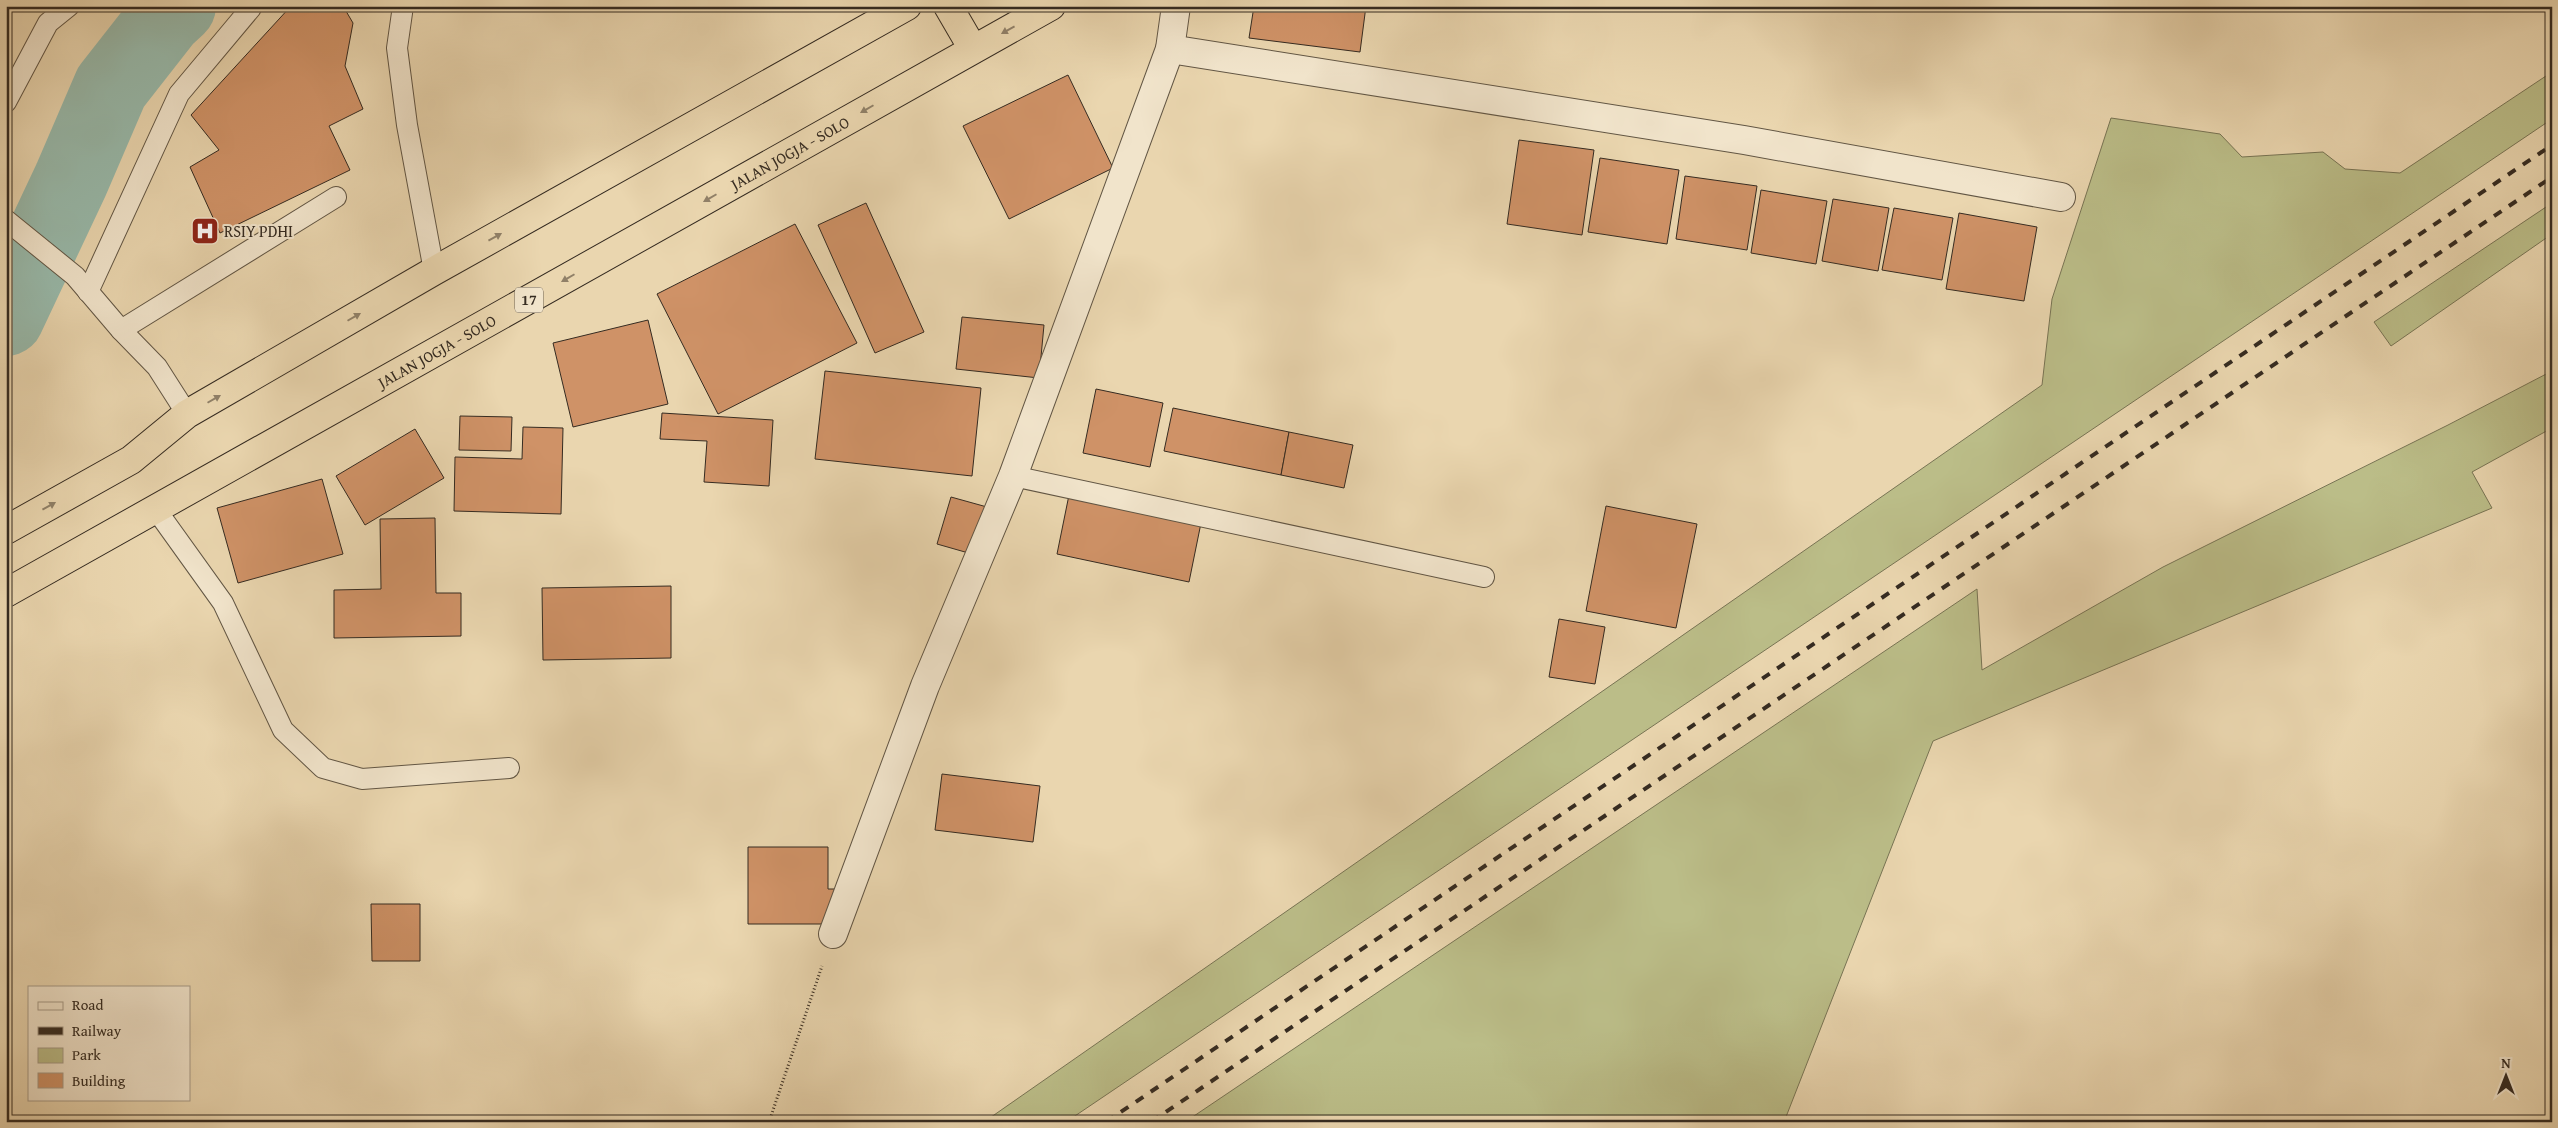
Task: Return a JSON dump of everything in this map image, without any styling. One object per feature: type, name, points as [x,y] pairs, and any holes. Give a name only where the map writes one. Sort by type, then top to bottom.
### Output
[{"type":"highway","points":[[6,530],[131,460],[187,414],[434,271],[907,6]]},
{"type":"highway","points":[[948,6],[973,49]]},
{"type":"highway","name":"JALAN JOGJA - SOLO","points":[[6,594],[157,511],[1051,6]]},
{"type":"street","points":[[833,934],[925,686],[1013,476],[1170,49],[1176,6]]},
{"type":"street","points":[[1170,49],[1734,138],[2061,197]]},
{"type":"lane","points":[[6,102],[48,23],[69,6]]},
{"type":"lane","points":[[403,6],[396,48],[407,125],[434,271]]},
{"type":"lane","points":[[88,292],[180,94],[251,8]]},
{"type":"lane","points":[[121,330],[336,196]]},
{"type":"lane","points":[[6,220],[75,276],[121,330],[157,367],[187,414]]},
{"type":"lane","points":[[1013,476],[1484,577]]},
{"type":"lane","points":[[157,511],[223,603],[284,730],[322,768],[362,780],[509,768]]},
{"type":"path","points":[[769,1122],[833,934]]},
{"type":"green space","points":[[2552,72],[2552,119],[1066,1122],[984,1122],[2042,385],[2052,299],[2111,118],[2220,134],[2242,157],[2323,152],[2345,169],[2400,173]]},
{"type":"green space","points":[[2552,203],[2552,234],[2391,346],[2374,322]]},
{"type":"green space","points":[[2552,371],[2552,428],[2472,472],[2492,508],[1933,741],[1784,1122],[1185,1122],[1977,589],[1982,670],[2163,567]]},
{"type":"building","points":[[291,6],[343,6],[353,23],[345,66],[363,109],[329,126],[350,170],[220,233],[190,167],[219,150],[191,115]]},
{"type":"building","points":[[1254,6],[1366,6],[1360,52],[1249,38]]},
{"type":"building","points":[[1068,75],[1113,168],[1009,219],[963,126]]},
{"type":"building","points":[[1519,140],[1594,150],[1582,235],[1507,224]]},
{"type":"building","points":[[1600,158],[1679,170],[1667,244],[1588,232]]},
{"type":"building","points":[[1685,176],[1757,186],[1747,250],[1676,239]]},
{"type":"building","points":[[1761,190],[1827,201],[1816,264],[1751,253]]},
{"type":"building","points":[[1833,199],[1889,208],[1878,271],[1822,261]]},
{"type":"building","points":[[866,203],[924,332],[875,353],[818,225]]},
{"type":"building","points":[[1894,208],[1953,218],[1942,280],[1882,270]]},
{"type":"building","points":[[1959,213],[2037,227],[2024,301],[1946,289]]},
{"type":"building","points":[[795,224],[857,343],[718,414],[657,294]]},
{"type":"building","points":[[962,317],[1044,325],[1039,378],[956,369]]},
{"type":"building","points":[[648,320],[668,404],[573,427],[553,343]]},
{"type":"building","points":[[825,371],[981,388],[972,476],[815,459]]},
{"type":"building","points":[[1096,389],[1163,403],[1150,467],[1083,453]]},
{"type":"building","points":[[1173,408],[1289,432],[1281,475],[1164,451]]},
{"type":"building","points":[[662,413],[773,420],[769,486],[704,482],[707,441],[660,439]]},
{"type":"building","points":[[460,416],[512,417],[511,451],[459,450]]},
{"type":"building","points":[[523,427],[563,428],[561,514],[454,511],[455,457],[522,459]]},
{"type":"building","points":[[415,429],[444,478],[365,525],[336,476]]},
{"type":"building","points":[[1289,432],[1353,445],[1344,488],[1281,475]]},
{"type":"building","points":[[322,479],[343,554],[238,583],[217,508]]},
{"type":"building","points":[[1069,495],[1201,523],[1189,582],[1057,554]]},
{"type":"building","points":[[951,497],[987,507],[972,554],[937,544]]},
{"type":"building","points":[[1606,506],[1697,524],[1676,628],[1586,611]]},
{"type":"building","points":[[435,518],[436,593],[461,593],[461,636],[334,638],[334,590],[381,589],[380,519]]},
{"type":"building","points":[[671,586],[671,658],[543,660],[542,588]]},
{"type":"building","points":[[1559,619],[1605,627],[1595,684],[1549,677]]},
{"type":"building","points":[[942,774],[1040,786],[1033,842],[935,830]]},
{"type":"building","points":[[748,847],[828,847],[828,889],[835,889],[835,912],[828,924],[748,924]]},
{"type":"building","points":[[371,904],[420,904],[420,961],[372,961]]},
{"type":"waterway","points":[[6,318],[71,180],[111,87],[165,18],[178,6]]},
{"type":"railway","points":[[1106,1122],[2552,145]]},
{"type":"railway","points":[[1151,1122],[2552,177]]},
{"type":"place","name":"RSIY PDHI","points":[[205,231]]}]
